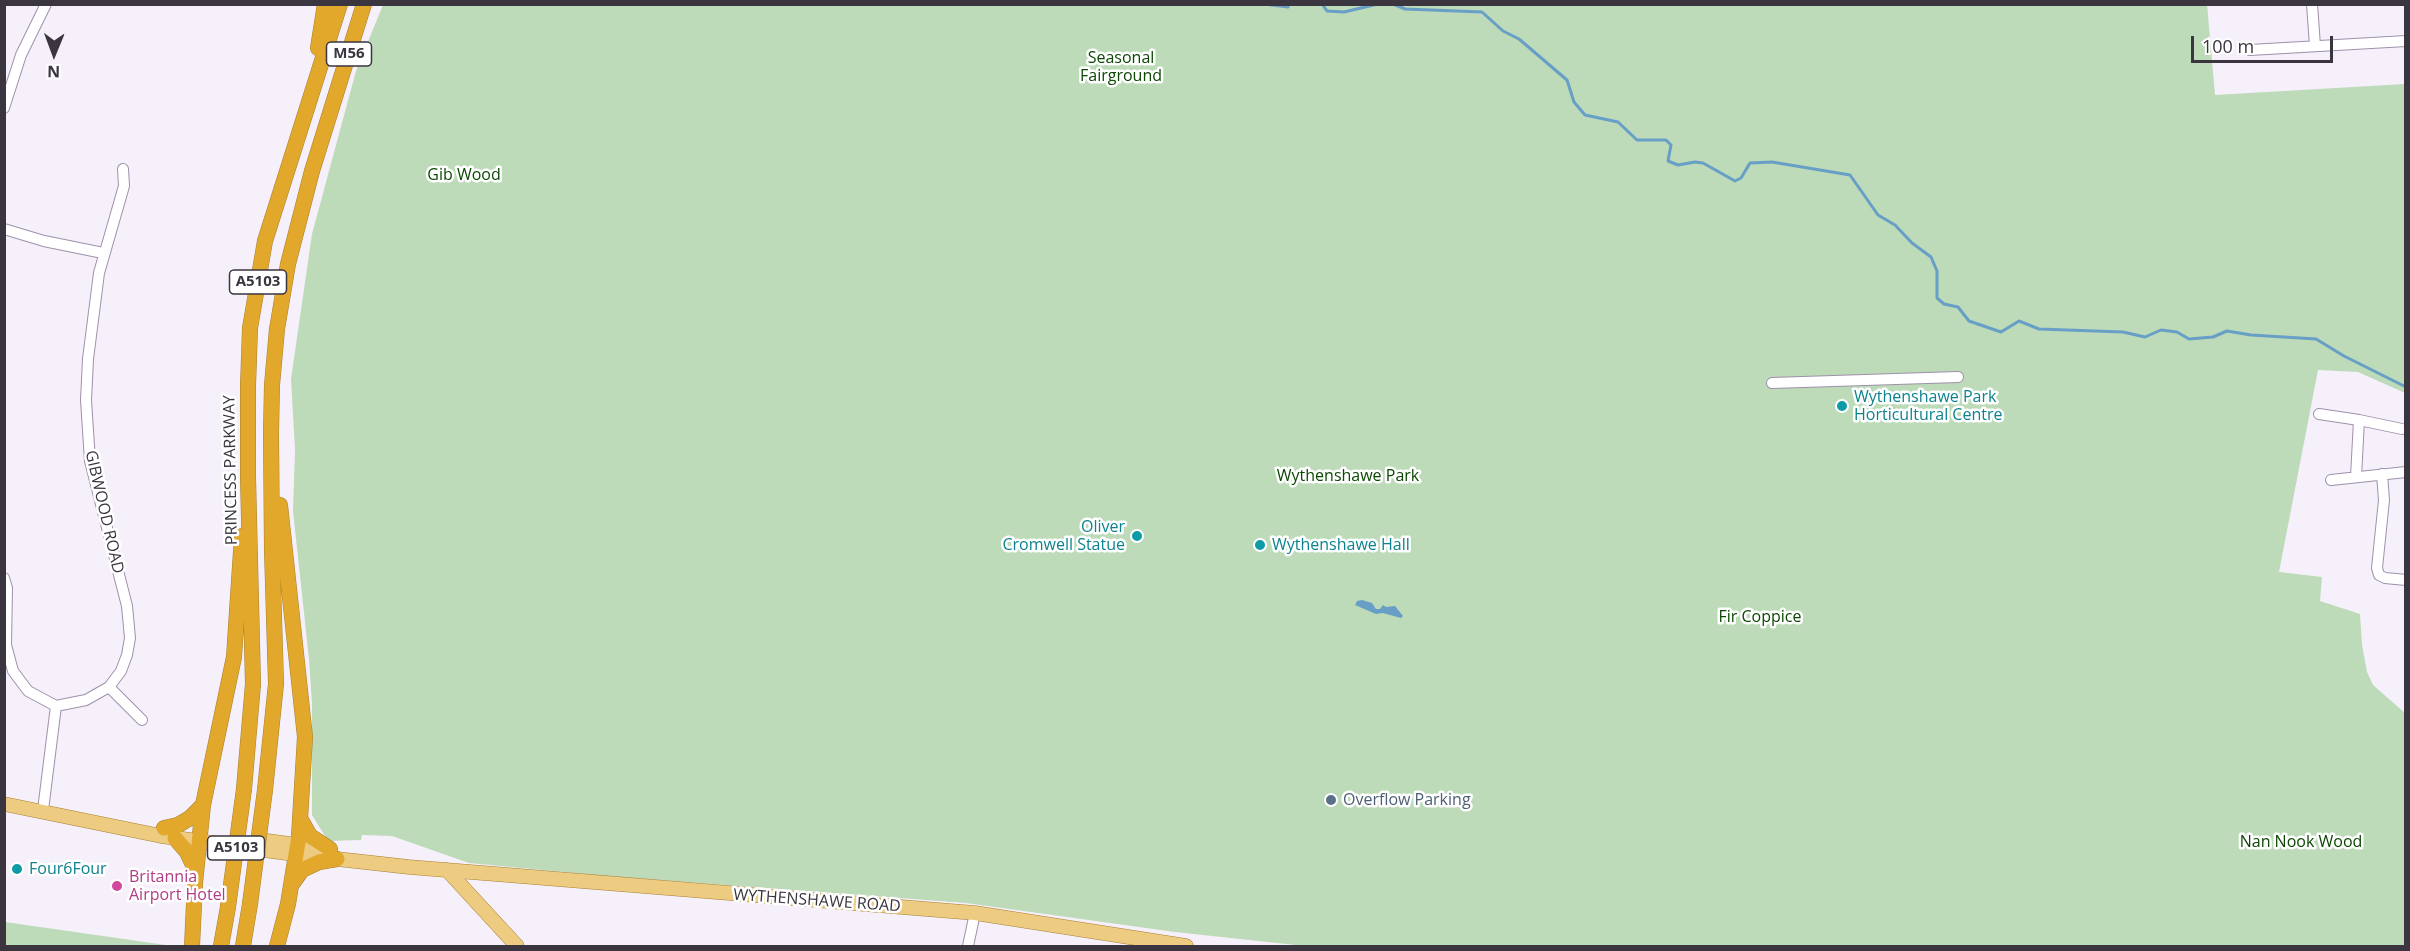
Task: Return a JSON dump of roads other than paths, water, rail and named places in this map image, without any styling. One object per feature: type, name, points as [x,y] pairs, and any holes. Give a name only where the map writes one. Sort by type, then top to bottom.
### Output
[{"type":"highway","name":"A5103","points":[[310,95],[325,4]]},
{"type":"highway","name":"PRINCESS PARKWAY","points":[[221,946],[244,789],[253,684],[248,477],[250,328],[265,241],[340,4]]},
{"type":"highway","name":"M56","points":[[333,103],[364,4]]},
{"type":"highway","name":"A5103","points":[[243,946],[266,790],[276,684],[271,433],[277,328],[288,264],[333,103],[374,4]]},
{"type":"highway","points":[[271,433],[296,640],[305,737],[301,820],[297,850],[277,946]]},
{"type":"highway","points":[[192,946],[195,872],[203,805],[234,657],[239,562],[248,477]]},
{"type":"highway","points":[[195,872],[188,852],[170,833],[203,805]]},
{"type":"highway","points":[[291,886],[302,870],[334,854],[310,836],[301,820]]},
{"type":"main road","name":"WYTHENSHAWE ROAD","points":[[4,804],[126,827],[447,870],[975,913],[1131,943],[1186,946]]},
{"type":"main road","points":[[447,870],[517,946]]},
{"type":"street","points":[[4,108],[21,56],[46,4]]},
{"type":"street","points":[[2312,4],[2315,46]]},
{"type":"street","points":[[2250,50],[2406,41]]},
{"type":"street","name":"GIBWOOD ROAD","points":[[109,687],[121,670],[130,638],[127,606],[94,483],[87,436],[87,369],[103,253],[124,186],[123,170]]},
{"type":"street","points":[[4,229],[44,241],[103,253]]},
{"type":"street","points":[[1772,383],[1958,377]]},
{"type":"street","points":[[2319,414],[2402,429]]},
{"type":"street","points":[[2356,477],[2359,420]]},
{"type":"street","points":[[2331,480],[2406,472]]},
{"type":"street","points":[[2382,474],[2384,500],[2377,567],[2379,575],[2385,578],[2406,580]]},
{"type":"street","points":[[4,578],[7,588],[6,645],[14,671],[28,691],[56,706],[86,700],[109,687],[142,720]]},
{"type":"street","points":[[43,810],[56,706]]},
{"type":"street","points":[[968,946],[975,913]]},
{"type":"water","points":[[1357,601],[1372,603],[1376,609],[1380,609],[1383,605],[1395,606],[1403,616],[1401,618],[1383,613],[1376,614],[1355,605]]},
{"type":"waterway","points":[[1055,4],[1081,4]]},
{"type":"waterway","points":[[1264,4],[1288,7],[1289,4]]},
{"type":"waterway","points":[[1322,4],[1327,11],[1344,12],[1378,4]]},
{"type":"waterway","points":[[1393,4],[1405,9],[1482,12],[1503,31],[1519,39],[1567,80],[1574,102],[1585,115],[1618,122],[1637,140],[1666,140],[1671,145],[1668,161],[1678,165],[1703,163],[1735,181],[1741,178],[1750,163],[1772,162],[1850,175],[1878,215],[1895,225],[1912,243],[1931,257],[1937,271],[1937,298],[1944,304],[1958,307],[1969,321],[2001,332],[2019,321],[2039,329],[2123,332],[2145,337],[2161,330],[2177,332],[2189,339],[2213,337],[2227,331],[2251,335],[2316,339],[2344,356],[2406,387]]},
{"type":"place","name":"Wythenshawe Park Horticultural Centre","points":[[1842,406]]},
{"type":"place","name":"Oliver Cromwell Statue","points":[[1137,536]]},
{"type":"place","name":"Wythenshawe Hall","points":[[1260,545]]},
{"type":"place","name":"Overflow Parking","points":[[1331,800]]},
{"type":"place","name":"Four6Four","points":[[17,869]]},
{"type":"place","name":"Britannia Airport Hotel","points":[[117,886]]},
{"type":"park label","name":"Seasonal Fairground","points":[[1121,67]]},
{"type":"park label","name":"Gib Wood","points":[[464,175]]},
{"type":"park label","name":"Wythenshawe Park","points":[[1348,476]]},
{"type":"park label","name":"Fir Coppice","points":[[1760,617]]},
{"type":"park label","name":"Nan Nook Wood","points":[[2301,842]]}]
